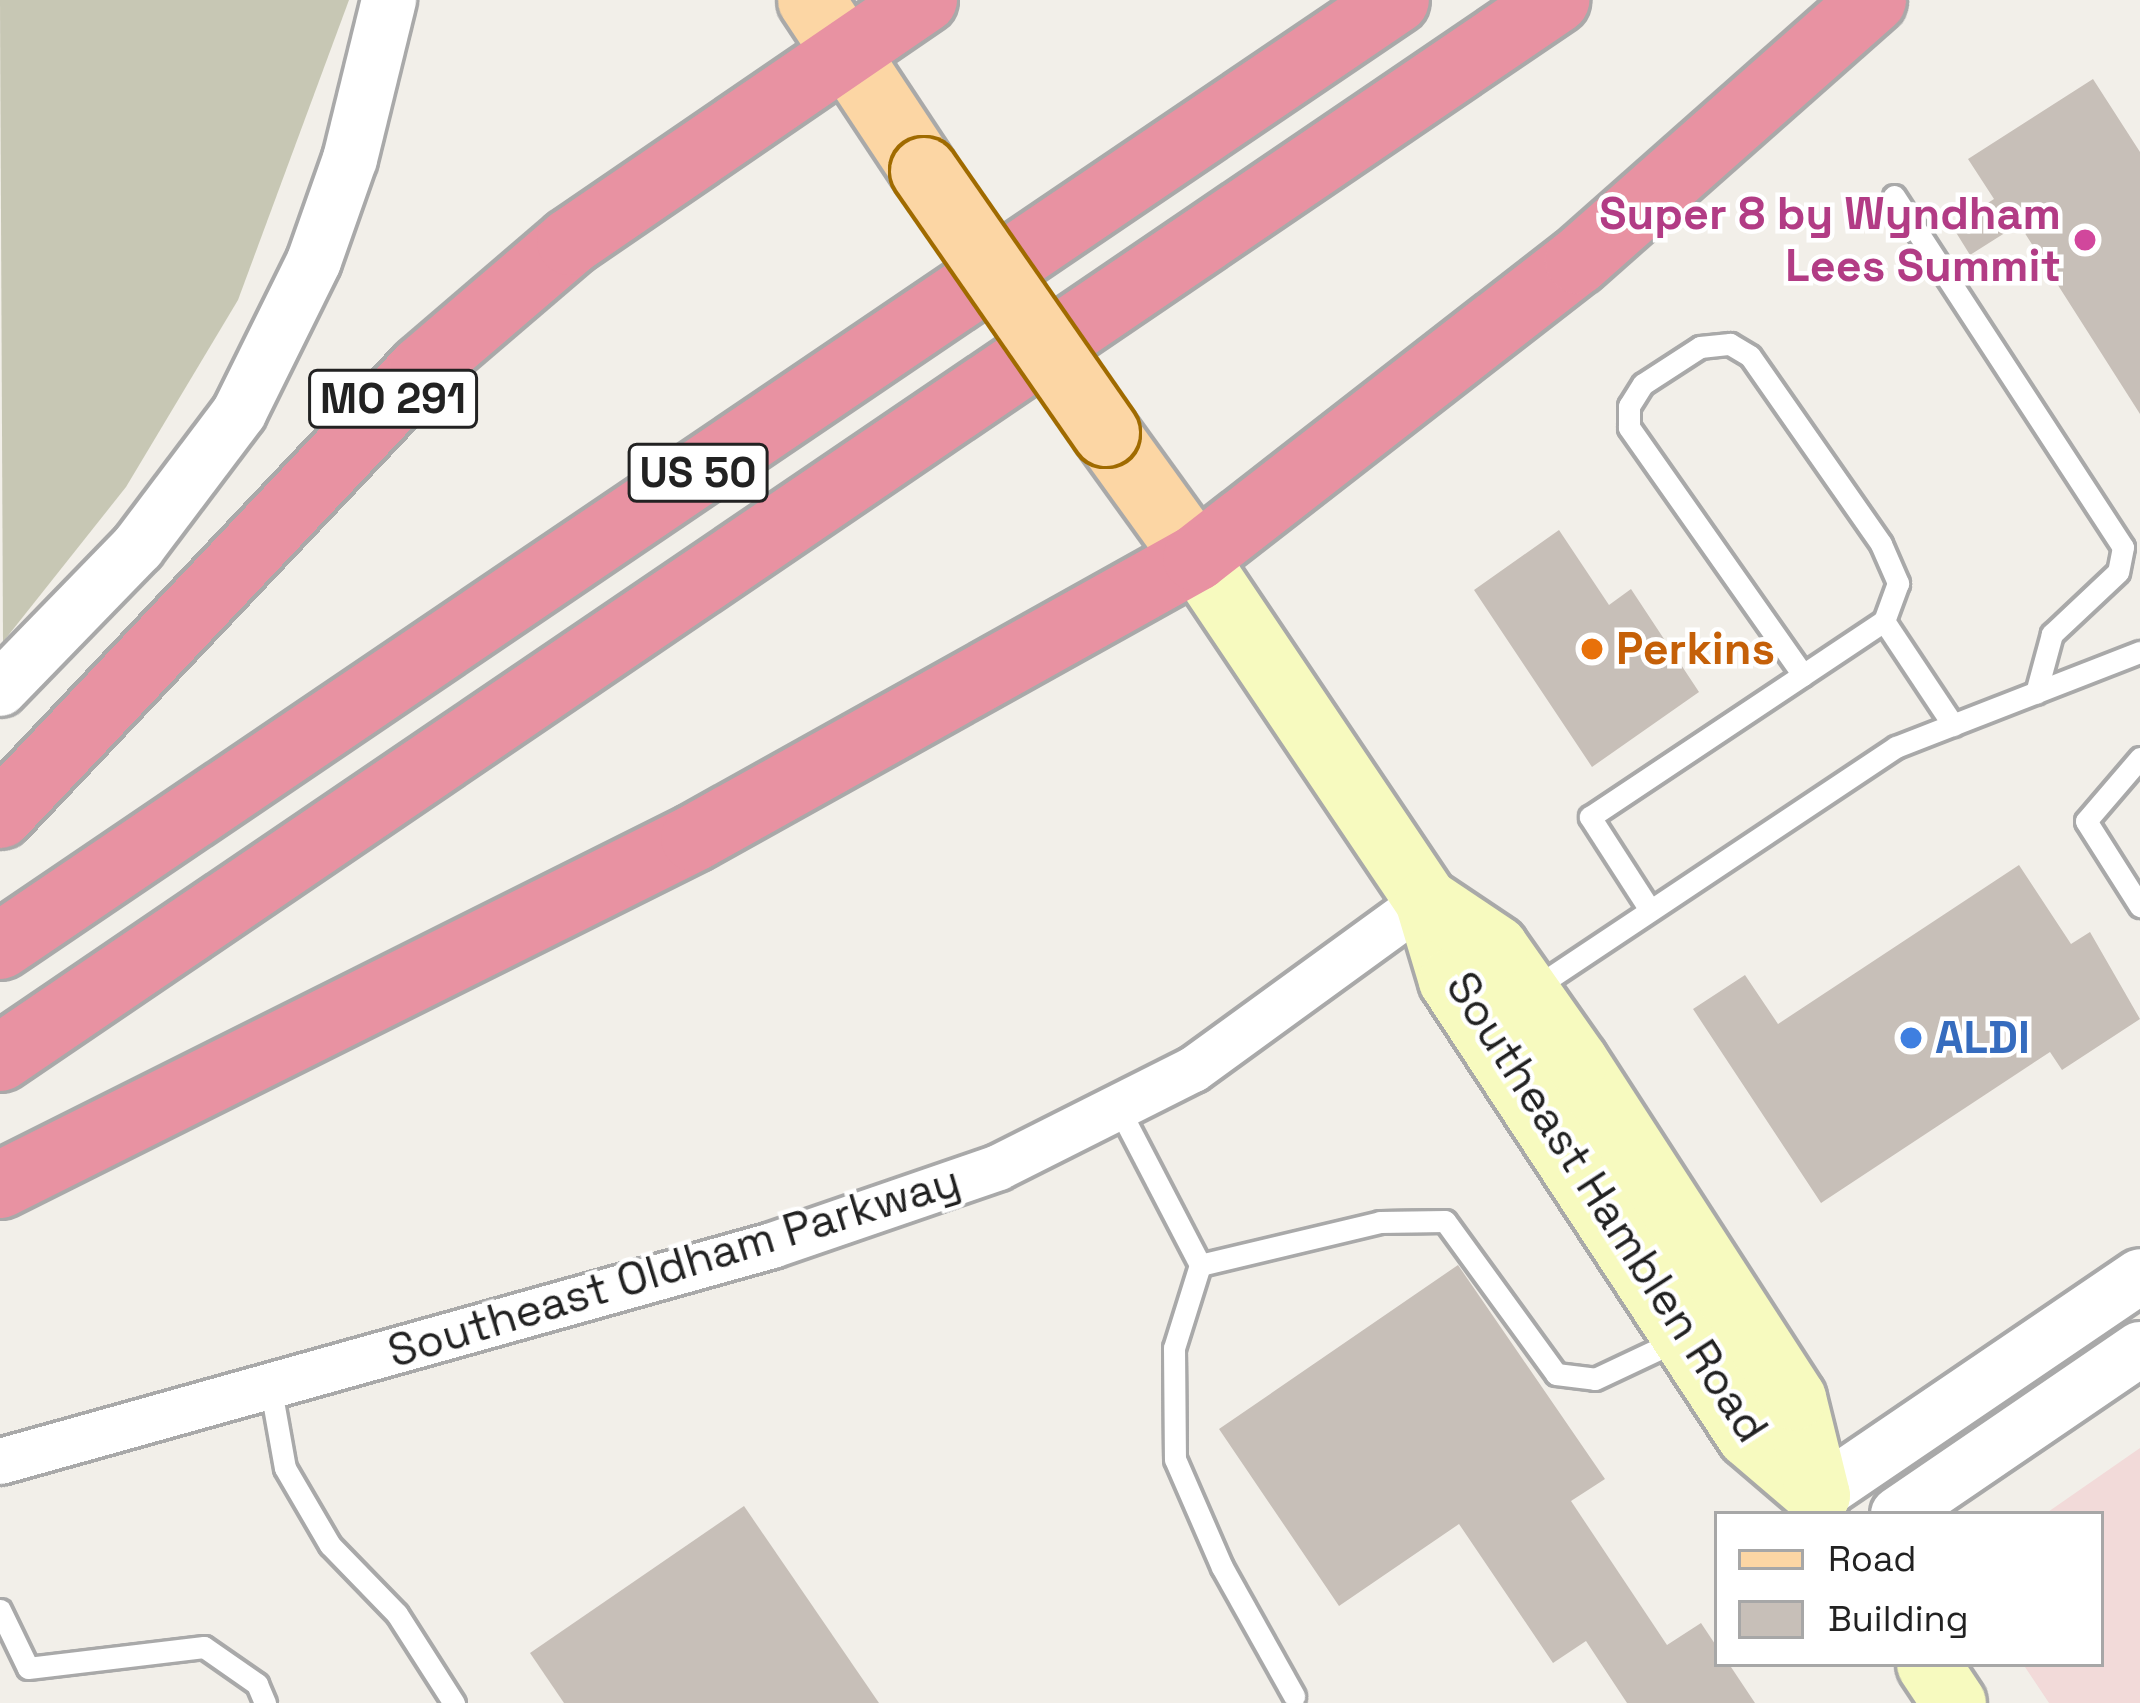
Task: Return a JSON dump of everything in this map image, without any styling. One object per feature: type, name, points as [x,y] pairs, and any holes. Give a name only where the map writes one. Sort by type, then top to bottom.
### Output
[{"type":"highway","points":[[828,24],[924,0]]},
{"type":"highway","name":"US 50","points":[[0,946],[1396,0]]},
{"type":"highway","name":"US 50","points":[[0,1058],[1556,0]]},
{"type":"highway","points":[[0,1185],[694,838],[1196,558],[1578,261],[1873,0]]},
{"type":"highway","name":"MO 291","points":[[0,815],[422,369],[828,24]]},
{"type":"main road","points":[[828,24],[924,170],[1196,558]]},
{"type":"main road","name":"Southeast Hamblen Road","points":[[1196,558],[1426,900],[1450,980],[1748,1435],[1824,1504]]},
{"type":"main road","name":"Southeast Hamblen Road","points":[[1426,900],[1496,946],[1529,991],[1794,1398],[1824,1504]]},
{"type":"main road","points":[[1930,1667],[1954,1703]]},
{"type":"street","points":[[0,689],[138,547],[239,413],[321,241],[350,160],[388,0]]},
{"type":"street","name":"Southeast Oldham Parkway","points":[[0,1461],[794,1238],[998,1168],[1120,1111],[1337,970],[1426,900]]},
{"type":"street","points":[[1824,1504],[2140,1276]]},
{"type":"street","points":[[1902,1511],[2140,1349]]},
{"type":"lane","points":[[1894,196],[2123,548],[2118,572],[2052,634],[2036,693]]},
{"type":"lane","points":[[1650,910],[1590,817],[1803,676],[1884,621],[1898,583],[1881,544],[1750,356],[1730,344],[1700,347],[1642,384],[1629,406],[1629,428],[1803,676]]},
{"type":"lane","points":[[1884,621],[1953,725]]},
{"type":"lane","points":[[1529,991],[1806,801],[1896,747],[2140,652]]},
{"type":"lane","points":[[2140,758],[2086,821],[2140,906]]},
{"type":"lane","points":[[1120,1111],[1200,1265],[1174,1348],[1174,1459],[1222,1567],[1294,1696]]},
{"type":"lane","points":[[1200,1265],[1380,1222],[1445,1221],[1556,1374],[1595,1379],[1684,1337]]},
{"type":"lane","points":[[270,1384],[285,1468],[330,1545],[397,1614],[454,1703]]},
{"type":"lane","points":[[0,1610],[28,1668],[204,1647],[257,1684],[265,1703]]},
{"type":"shaded area","points":[[0,0],[349,0],[238,300],[126,487],[3,642]]},
{"type":"shaded area","points":[[2140,1448],[2140,1703],[2049,1703],[2025,1667],[2104,1667],[2104,1511],[2049,1511]]},
{"type":"building","name":"Super 8 by Wyndham Lees Summit","points":[[2093,79],[2140,152],[2140,414],[2019,224],[1970,255],[1952,226],[1994,199],[1968,159]]},
{"type":"building","name":"Perkins","points":[[1559,530],[1609,605],[1631,589],[1699,692],[1592,767],[1474,590]]},
{"type":"building","name":"ALDI","points":[[2019,865],[2071,944],[2090,932],[2140,1019],[2062,1070],[2050,1052],[1821,1203],[1693,1009],[1745,975],[1778,1024]]},
{"type":"building","points":[[1458,1265],[1605,1479],[1571,1501],[1667,1645],[1701,1623],[1714,1642],[1714,1667],[1731,1667],[1755,1703],[1627,1703],[1586,1641],[1553,1663],[1459,1524],[1339,1606],[1219,1429]]},
{"type":"building","points":[[744,1506],[879,1703],[564,1703],[530,1653]]},
{"type":"place","name":"Super 8 by Wyndham Lees Summit","points":[[2085,240]]},
{"type":"place","name":"Perkins","points":[[1592,649]]},
{"type":"place","name":"ALDI","points":[[1911,1038]]}]
